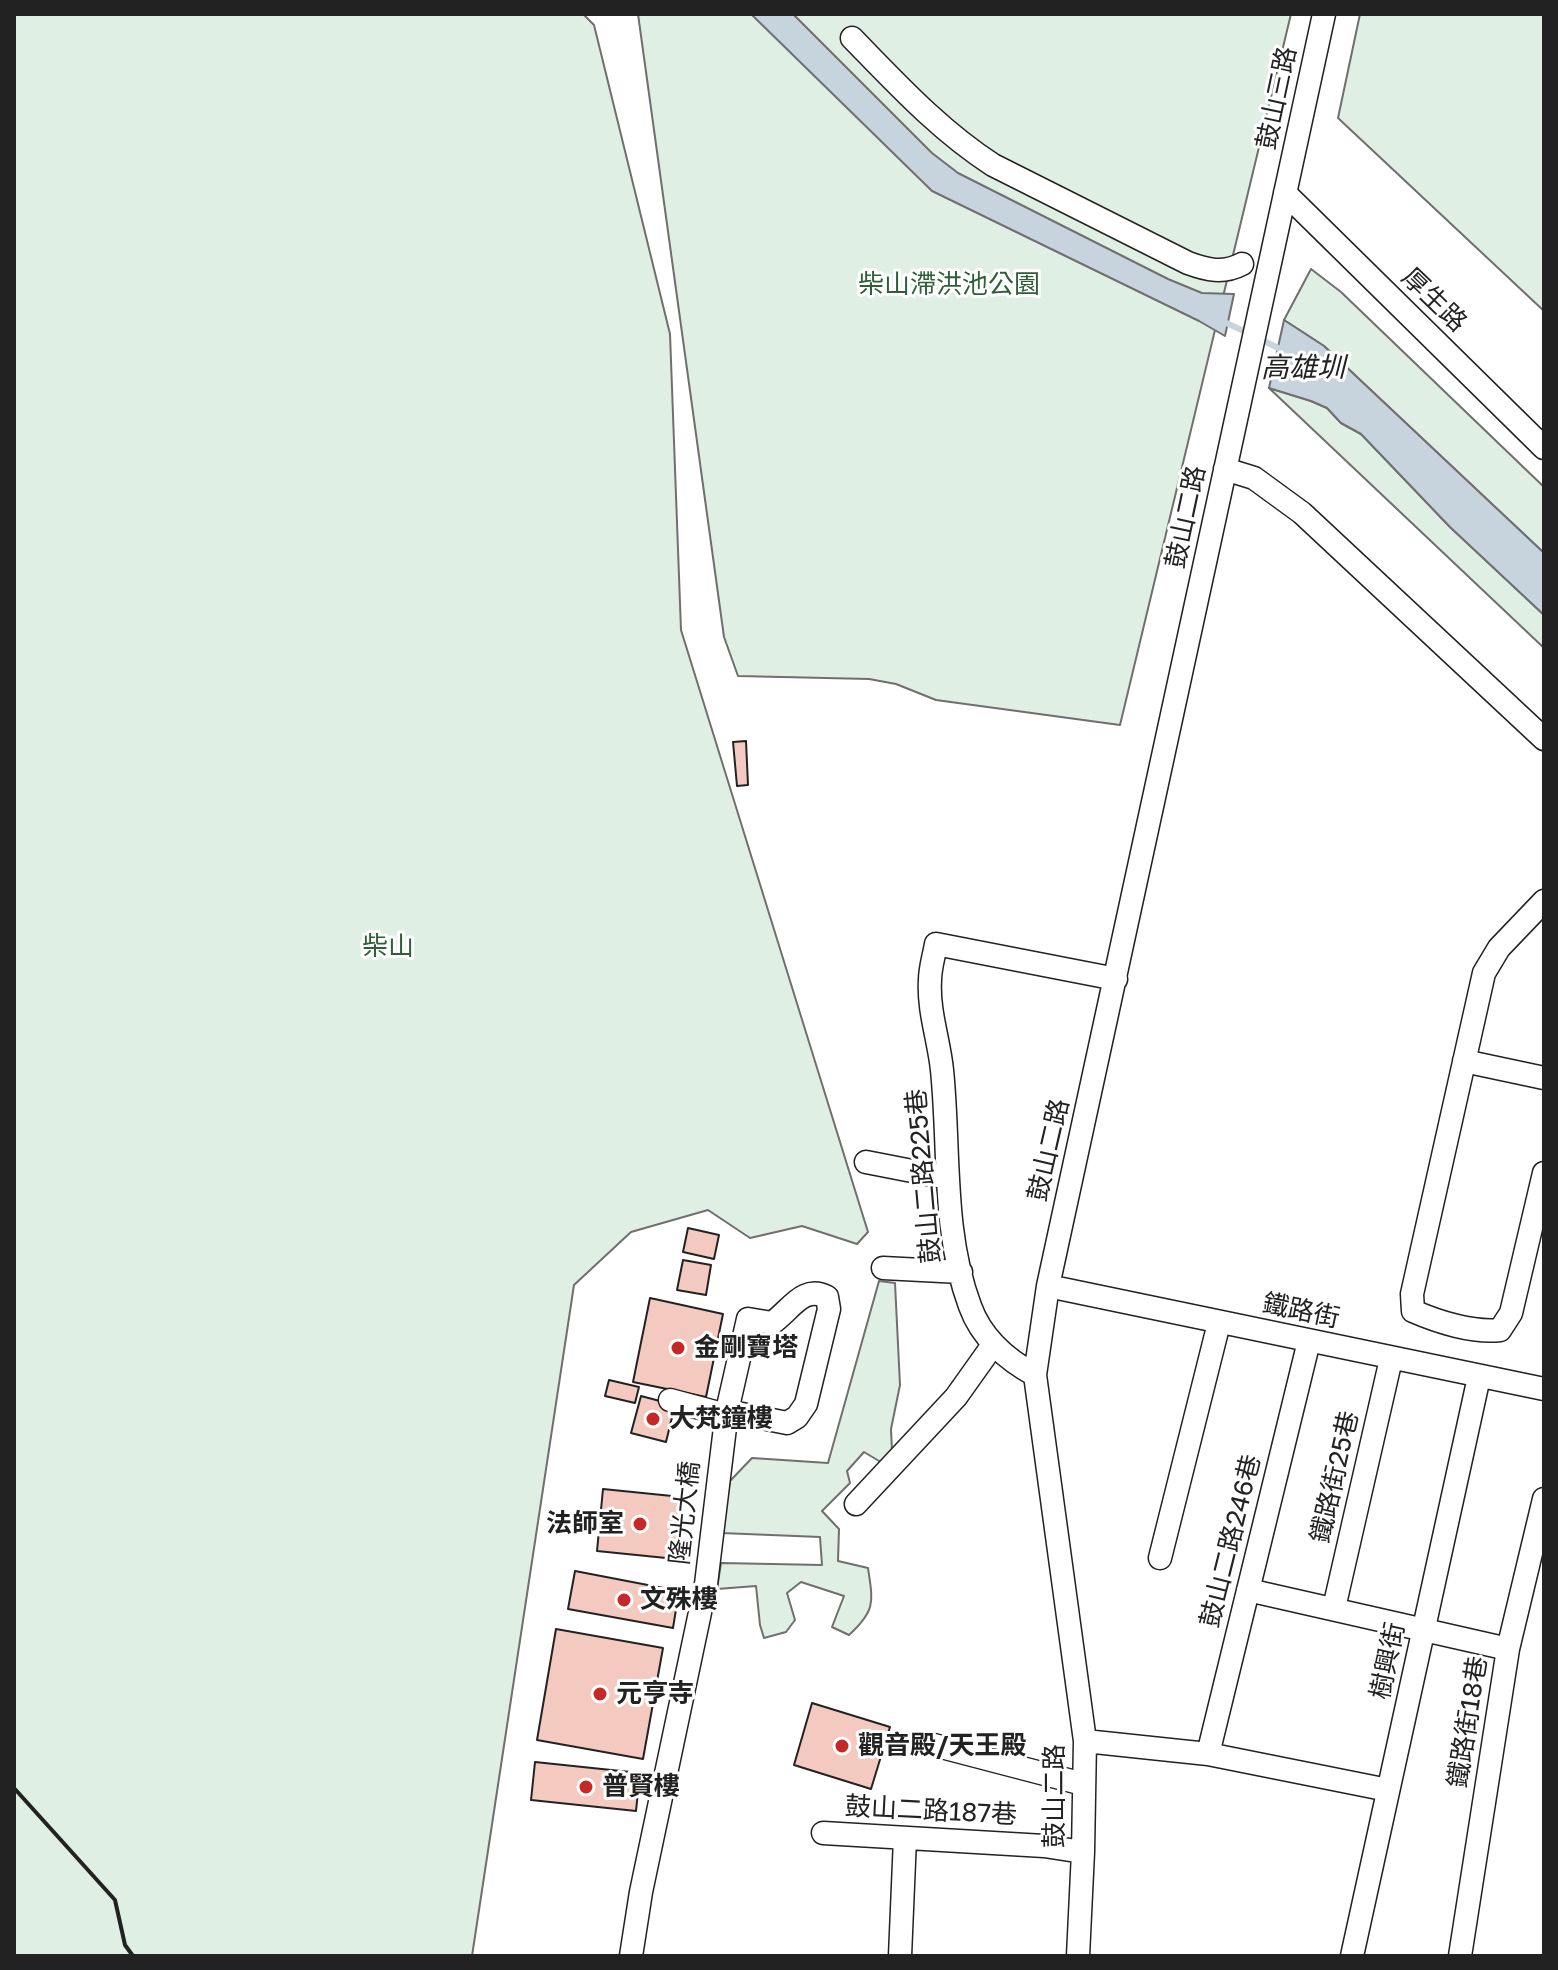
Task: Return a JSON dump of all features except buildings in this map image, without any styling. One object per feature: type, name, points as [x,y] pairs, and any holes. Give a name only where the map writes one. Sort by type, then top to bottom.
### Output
[{"type":"street","name":"鼓山三路","points":[[1285,193],[1324,14]]},
{"type":"street","points":[[852,38],[935,122],[993,165],[1188,263],[1218,271],[1242,264]]},
{"type":"street","name":"鼓山二路","points":[[1078,1956],[1085,1741],[1035,1375],[1048,1286],[1285,193]]},
{"type":"street","name":"厚生路","points":[[1285,193],[1542,441]]},
{"type":"street","points":[[1225,469],[1254,478],[1302,513],[1544,739]]},
{"type":"street","points":[[1544,901],[1499,948],[1484,973],[1412,1294],[1413,1311],[1488,1331],[1500,1330],[1511,1313],[1544,1173]]},
{"type":"street","name":"鼓山二路225巷","points":[[1035,1375],[1013,1363],[993,1345],[970,1308],[961,1272],[948,1178],[942,1069],[931,1013],[929,979],[936,944],[1116,979]]},
{"type":"street","points":[[1464,1061],[1544,1078]]},
{"type":"street","points":[[866,1162],[948,1178]]},
{"type":"street","points":[[883,1268],[961,1272]]},
{"type":"street","name":"鐵路街","points":[[1048,1286],[1544,1389]]},
{"type":"street","name":"隆光大橋","points":[[631,1956],[641,1892],[706,1584],[726,1413],[749,1311],[772,1323],[801,1298],[811,1293],[823,1294],[828,1300],[829,1309],[802,1411],[787,1423],[726,1413]]},
{"type":"street","points":[[1160,1558],[1219,1323]]},
{"type":"street","name":"鼓山二路246巷","points":[[1208,1754],[1309,1341]]},
{"type":"street","points":[[856,1504],[956,1397],[993,1345]]},
{"type":"street","name":"鐵路街25巷","points":[[1334,1608],[1391,1359]]},
{"type":"street","name":"樹興街","points":[[1352,1956],[1479,1377]]},
{"type":"street","points":[[670,1400],[726,1413]]},
{"type":"street","name":"鐵路街18巷","points":[[1460,1956],[1508,1649],[1544,1499]]},
{"type":"street","points":[[1248,1590],[1508,1649]]},
{"type":"street","points":[[1085,1741],[1208,1754],[1388,1790]]},
{"type":"street","points":[[930,1744],[1083,1784]]},
{"type":"street","name":"鼓山二路187巷","points":[[823,1833],[1044,1846],[1083,1852]]},
{"type":"street","points":[[900,1956],[905,1838]]},
{"type":"green space","name":"柴山","points":[[14,14],[583,14],[594,25],[670,334],[681,630],[868,1232],[857,1244],[802,1226],[750,1238],[708,1210],[631,1232],[574,1285],[472,1956],[14,1956]]},
{"type":"green space","name":"柴山滯洪池公園","points":[[638,14],[1291,14],[1120,725],[936,700],[896,684],[869,679],[738,676],[724,637]]},
{"type":"green space","points":[[1360,14],[1544,14],[1544,311],[1338,118]]},
{"type":"green space","points":[[1311,269],[1341,292],[1544,487],[1544,553],[1324,346],[1284,320]]},
{"type":"green space","points":[[1269,388],[1327,408],[1341,423],[1361,434],[1450,527],[1544,615],[1544,648]]},
{"type":"green space","points":[[879,1281],[895,1283],[900,1385],[891,1429],[892,1451],[884,1464],[864,1452],[847,1471],[850,1483],[822,1511],[839,1529],[838,1561],[868,1568],[871,1589],[868,1612],[849,1635],[832,1627],[844,1596],[801,1582],[787,1593],[795,1620],[786,1632],[764,1638],[756,1586],[717,1589],[721,1563],[822,1565],[820,1537],[721,1533],[730,1481],[752,1458],[828,1463]]},
{"type":"water","points":[[751,14],[793,14],[932,153],[958,173],[1168,279],[1202,293],[1234,294],[1225,336],[932,191]]},
{"type":"water","name":"高雄圳","points":[[1284,320],[1324,346],[1544,553],[1544,615],[1450,527],[1361,434],[1341,423],[1327,408],[1269,388]]},
{"type":"waterway","points":[[1222,321],[1248,333]]},
{"type":"waterway","points":[[1258,338],[1284,351]]},
{"type":"wall","points":[[14,1788],[115,1900],[125,1945],[133,1956]]},
{"type":"place","name":"金剛寶塔","points":[[678,1348]]},
{"type":"place","name":"大梵鐘樓","points":[[653,1419]]},
{"type":"place","name":"法師室","points":[[640,1524]]},
{"type":"place","name":"文殊樓","points":[[624,1600]]},
{"type":"place","name":"元亨寺","points":[[600,1694]]},
{"type":"place","name":"觀音殿/天王殿","points":[[842,1746]]},
{"type":"place","name":"普賢樓","points":[[586,1787]]}]
